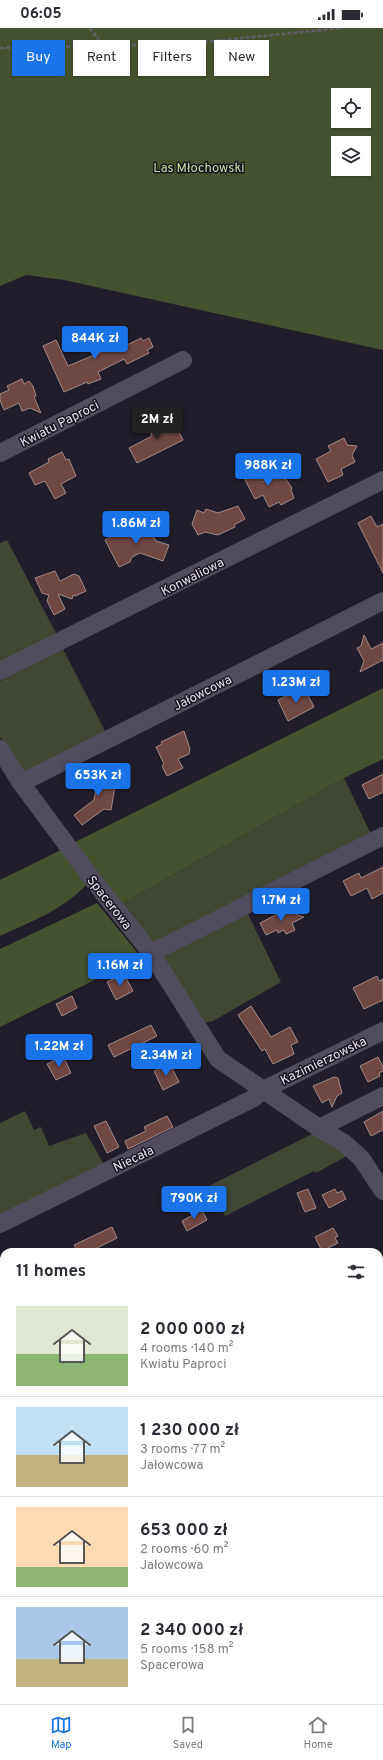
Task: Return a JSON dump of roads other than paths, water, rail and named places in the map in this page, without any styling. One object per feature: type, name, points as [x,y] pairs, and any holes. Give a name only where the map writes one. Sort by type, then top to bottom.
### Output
[{"type":"street","name":"Kwiatu Paproci","points":[[0,453],[183,360]]},
{"type":"street","name":"Konwaliowa","points":[[0,671],[383,480]]},
{"type":"street","name":"Jałowcowa","points":[[21,783],[383,602]]},
{"type":"street","name":"Spacerowa","points":[[0,749],[21,783],[90,876],[152,953],[218,1059],[319,1128],[344,1143],[361,1158],[382,1186]]},
{"type":"street","points":[[152,953],[383,836]]},
{"type":"street","name":"Kazimierzowska","points":[[263,1090],[383,1031]]},
{"type":"street","name":"Niecała","points":[[0,1224],[254,1098],[263,1090]]},
{"type":"street","points":[[319,1128],[383,1096]]},
{"type":"park label","name":"Las Młochowski","points":[[199,167]]}]
